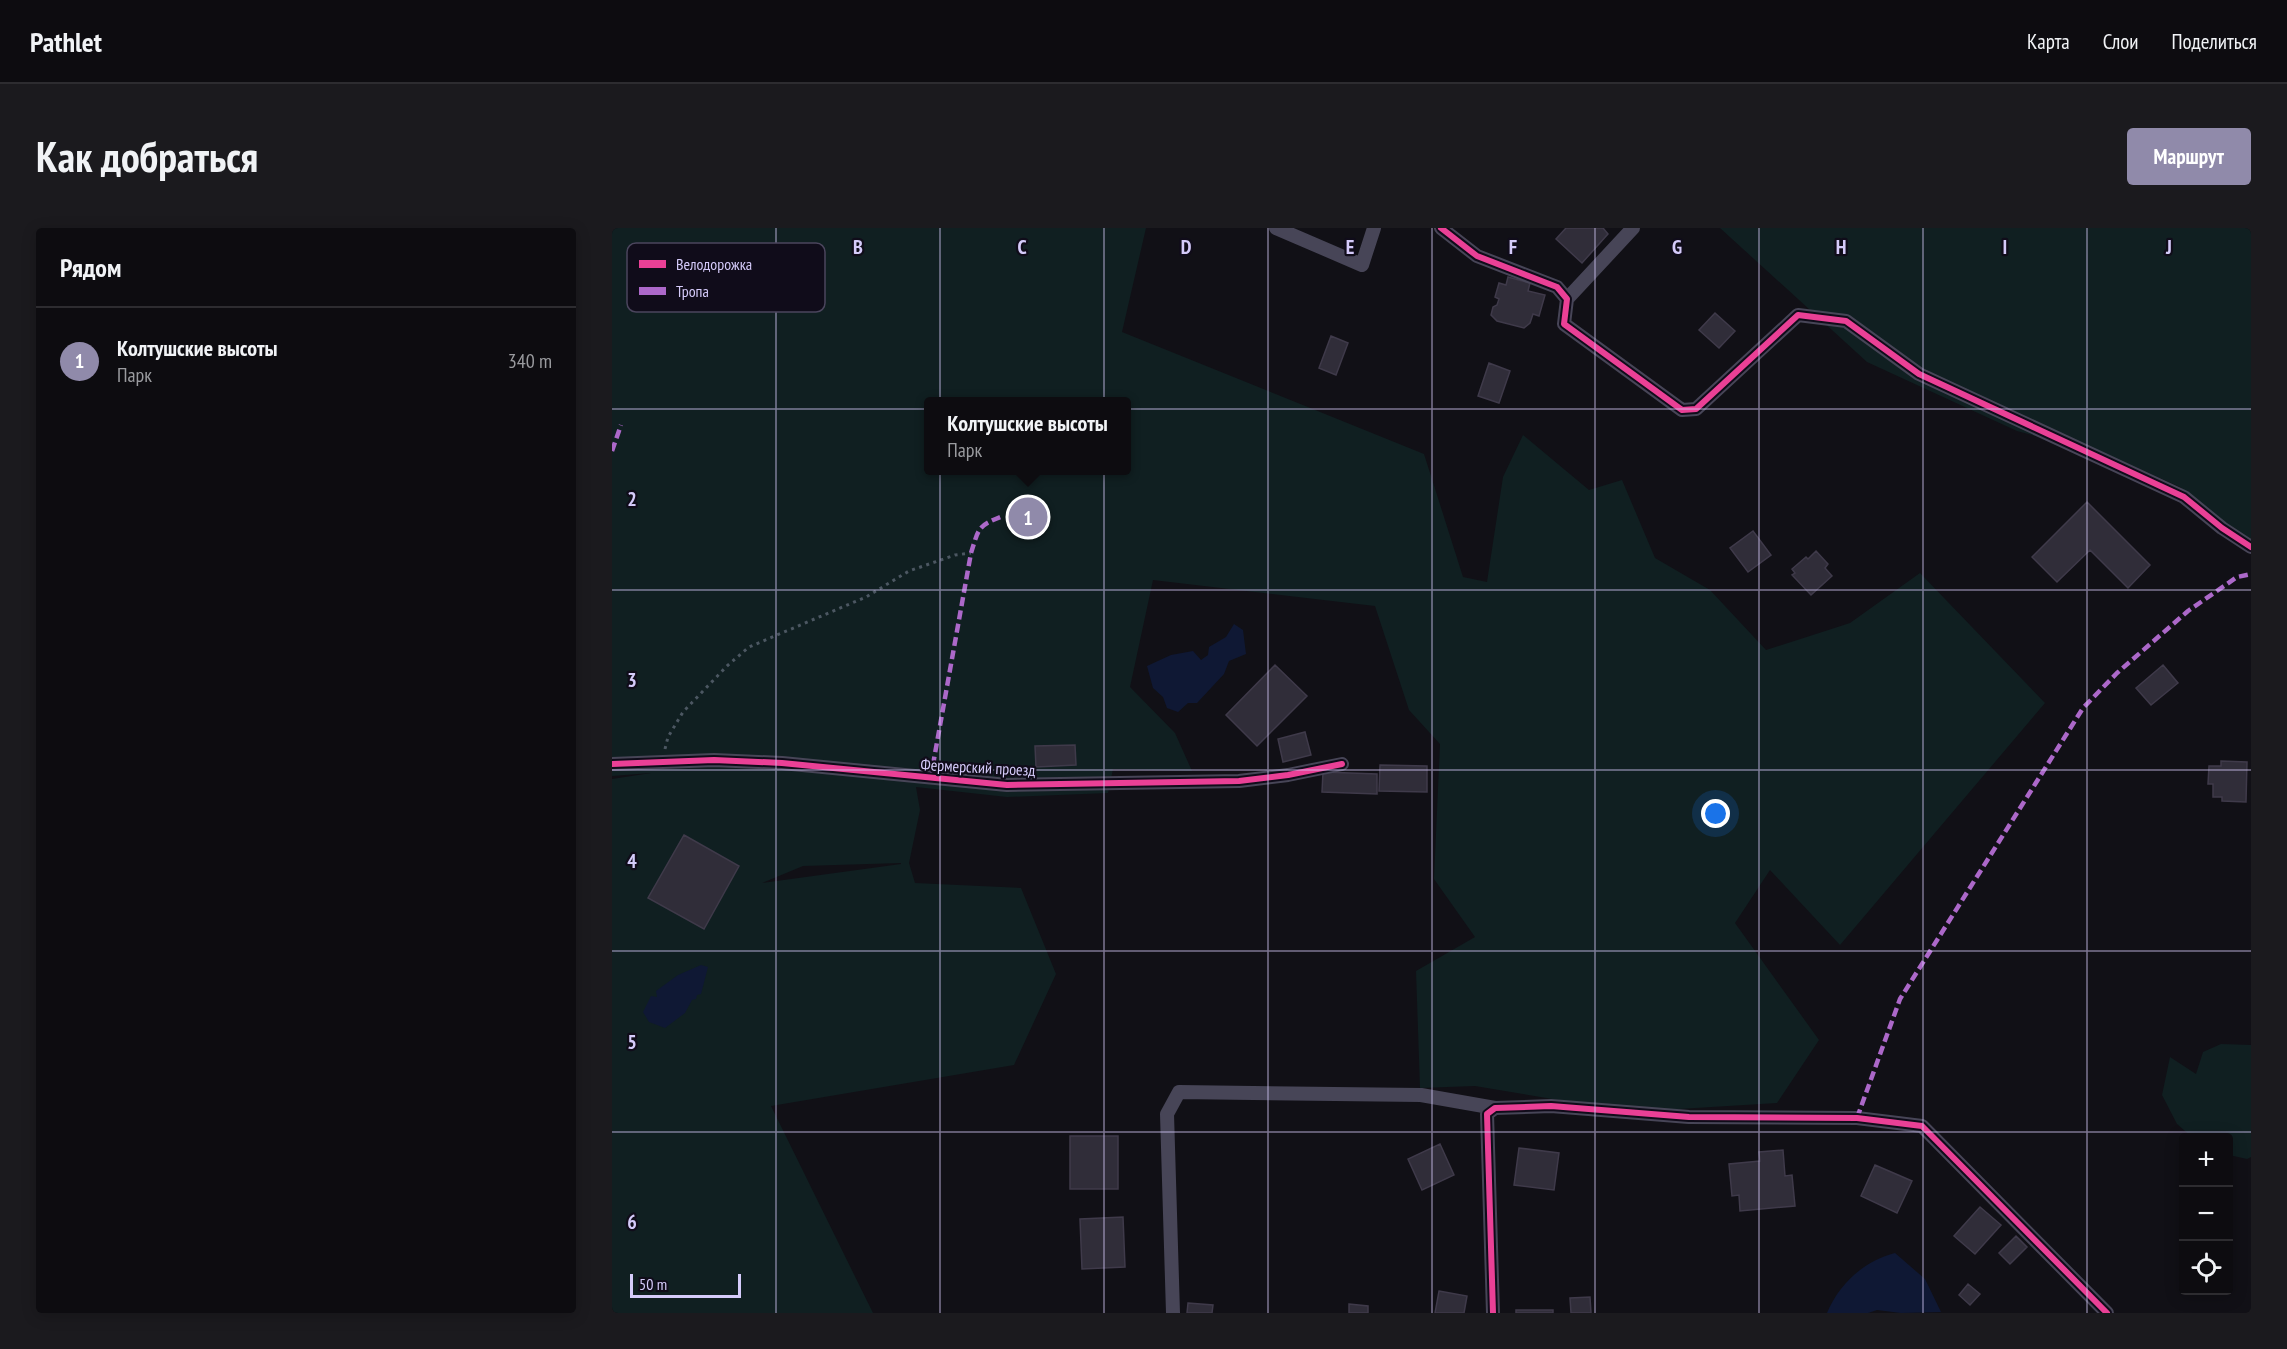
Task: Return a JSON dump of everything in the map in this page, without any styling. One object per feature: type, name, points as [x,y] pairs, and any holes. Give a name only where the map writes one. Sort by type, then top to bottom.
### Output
[{"type":"street","points":[[1276,228],[1362,265],[1374,228]]},
{"type":"street","points":[[1441,228],[1477,256],[1557,287],[1567,299]]},
{"type":"street","points":[[1633,228],[1567,299],[1564,324],[1682,411],[1696,409],[1798,315],[1846,321],[1919,374],[2184,497],[2222,528],[2251,547]]},
{"type":"street","name":"Фермерский проезд","points":[[612,764],[714,760],[782,763],[1007,785],[1239,781],[1287,775],[1342,764]]},
{"type":"street","points":[[1173,1313],[1167,1114],[1179,1092],[1421,1095],[1495,1108],[1551,1106],[1689,1117],[1857,1118],[1922,1126],[2107,1313]]},
{"type":"street","points":[[1493,1313],[1487,1114],[1495,1108]]},
{"type":"path","points":[[660,762],[668,737],[683,712],[727,666],[750,647],[866,597],[909,571],[955,555],[971,553]]},
{"type":"shaded area","points":[[612,228],[1146,228],[1122,332],[1424,454],[1463,577],[1487,582],[1503,477],[1523,435],[1589,490],[1622,480],[1655,558],[1710,590],[1766,650],[1850,623],[1920,573],[2045,703],[1840,945],[1770,870],[1735,923],[1819,1040],[1777,1103],[1630,1112],[1475,1086],[1420,1088],[1416,971],[1475,937],[1434,879],[1440,744],[1409,710],[1375,606],[1153,580],[1130,687],[1175,733],[1192,771],[1113,769],[1108,793],[1007,797],[916,787],[920,810],[909,863],[915,883],[1021,888],[1056,974],[1014,1065],[771,1106],[873,1313],[612,1313],[612,779],[651,773],[612,776]],"holes":[[[901,864],[762,883],[803,866]]]},
{"type":"shaded area","points":[[1720,228],[2251,228],[2251,541],[2243,538],[2180,487],[2108,455],[2017,431],[1867,362]]},
{"type":"shaded area","points":[[2221,1044],[2251,1045],[2251,1157],[2247,1159],[2233,1156],[2233,1133],[2187,1133],[2177,1124],[2162,1095],[2170,1057],[2196,1074],[2203,1052]]},
{"type":"water","points":[[1234,624],[1243,630],[1246,654],[1229,661],[1224,674],[1197,703],[1188,703],[1178,712],[1167,708],[1163,697],[1153,688],[1147,666],[1171,655],[1193,651],[1201,660],[1208,655],[1209,647],[1226,637]]},
{"type":"water","points":[[701,965],[708,967],[701,994],[692,1000],[685,1013],[665,1028],[649,1022],[643,1012],[651,996],[657,997],[656,991],[678,975]]},
{"type":"water","points":[[1895,1253],[1925,1279],[1941,1312],[1901,1313],[1877,1310],[1868,1313],[1827,1313],[1838,1293],[1854,1275],[1873,1262]]},
{"type":"building","points":[[1566,228],[1603,228],[1608,234],[1582,263],[1556,239]]},
{"type":"building","points":[[1508,277],[1530,283],[1528,291],[1545,295],[1539,316],[1533,314],[1530,323],[1524,328],[1497,321],[1491,315],[1499,299],[1495,297],[1499,283],[1506,285]]},
{"type":"building","points":[[1715,313],[1735,331],[1719,348],[1699,330]]},
{"type":"building","points":[[1331,336],[1348,343],[1336,375],[1319,368]]},
{"type":"building","points":[[1489,363],[1510,371],[1499,403],[1478,396]]},
{"type":"building","points":[[2087,502],[2150,565],[2128,588],[2090,550],[2057,582],[2032,557]]},
{"type":"building","points":[[1753,531],[1771,555],[1748,572],[1730,548]]},
{"type":"building","points":[[1816,551],[1828,564],[1825,568],[1832,576],[1811,595],[1792,575],[1795,573],[1792,569]]},
{"type":"building","points":[[1275,665],[1307,696],[1257,746],[1226,715]]},
{"type":"building","points":[[2163,665],[2178,683],[2151,705],[2136,688]]},
{"type":"building","points":[[1305,732],[1311,755],[1283,762],[1278,739]]},
{"type":"building","points":[[1075,745],[1076,765],[1036,767],[1035,746]]},
{"type":"building","points":[[2221,761],[2247,762],[2246,802],[2222,801],[2222,797],[2213,797],[2213,784],[2208,784],[2209,766],[2221,766]]},
{"type":"building","points":[[1380,765],[1427,766],[1427,792],[1379,791]]},
{"type":"building","points":[[1323,772],[1377,774],[1377,794],[1322,792]]},
{"type":"building","points":[[684,835],[739,866],[704,929],[648,898]]},
{"type":"building","points":[[1070,1136],[1118,1136],[1118,1189],[1070,1189]]},
{"type":"building","points":[[1440,1144],[1454,1175],[1422,1190],[1408,1159]]},
{"type":"building","points":[[1519,1148],[1559,1153],[1554,1190],[1514,1185]]},
{"type":"building","points":[[1783,1150],[1785,1176],[1792,1175],[1795,1206],[1740,1211],[1739,1195],[1732,1196],[1729,1164],[1760,1161],[1759,1152]]},
{"type":"building","points":[[1875,1165],[1912,1181],[1897,1213],[1861,1196]]},
{"type":"building","points":[[1980,1207],[2001,1225],[1975,1254],[1954,1236]]},
{"type":"building","points":[[1123,1217],[1125,1267],[1082,1269],[1080,1219]]},
{"type":"building","points":[[2016,1236],[2027,1247],[2010,1264],[1999,1253]]},
{"type":"building","points":[[1968,1284],[1980,1294],[1970,1305],[1959,1295]]},
{"type":"building","points":[[1439,1291],[1467,1296],[1464,1313],[1435,1313]]},
{"type":"building","points":[[1590,1297],[1591,1313],[1571,1313],[1570,1298]]},
{"type":"building","points":[[1188,1303],[1213,1305],[1212,1313],[1187,1313]]},
{"type":"building","points":[[1349,1304],[1368,1306],[1368,1313],[1349,1313]]},
{"type":"building","points":[[1516,1310],[1553,1310],[1553,1313],[1516,1313]]},
{"type":"marked path","points":[[612,451],[621,425]]},
{"type":"marked path","points":[[932,779],[971,553],[980,529],[988,522],[1003,516]]},
{"type":"marked path","points":[[1857,1118],[1900,999],[2083,708],[2117,673],[2188,611],[2237,577],[2251,574]]},
{"type":"cycle path","points":[[1441,228],[1477,256],[1557,287],[1567,299],[1564,324],[1682,410],[1696,409],[1798,315],[1846,321],[1919,374],[2184,497],[2222,528],[2251,547]]},
{"type":"cycle path","points":[[612,764],[714,760],[782,763],[1007,785],[1239,781],[1288,775],[1342,764]]},
{"type":"cycle path","points":[[1493,1313],[1487,1114],[1495,1108],[1551,1106],[1689,1117],[1857,1118],[1922,1126],[2107,1313]]},
{"type":"place","name":"Колтушские высоты","points":[[1028,517]]}]
